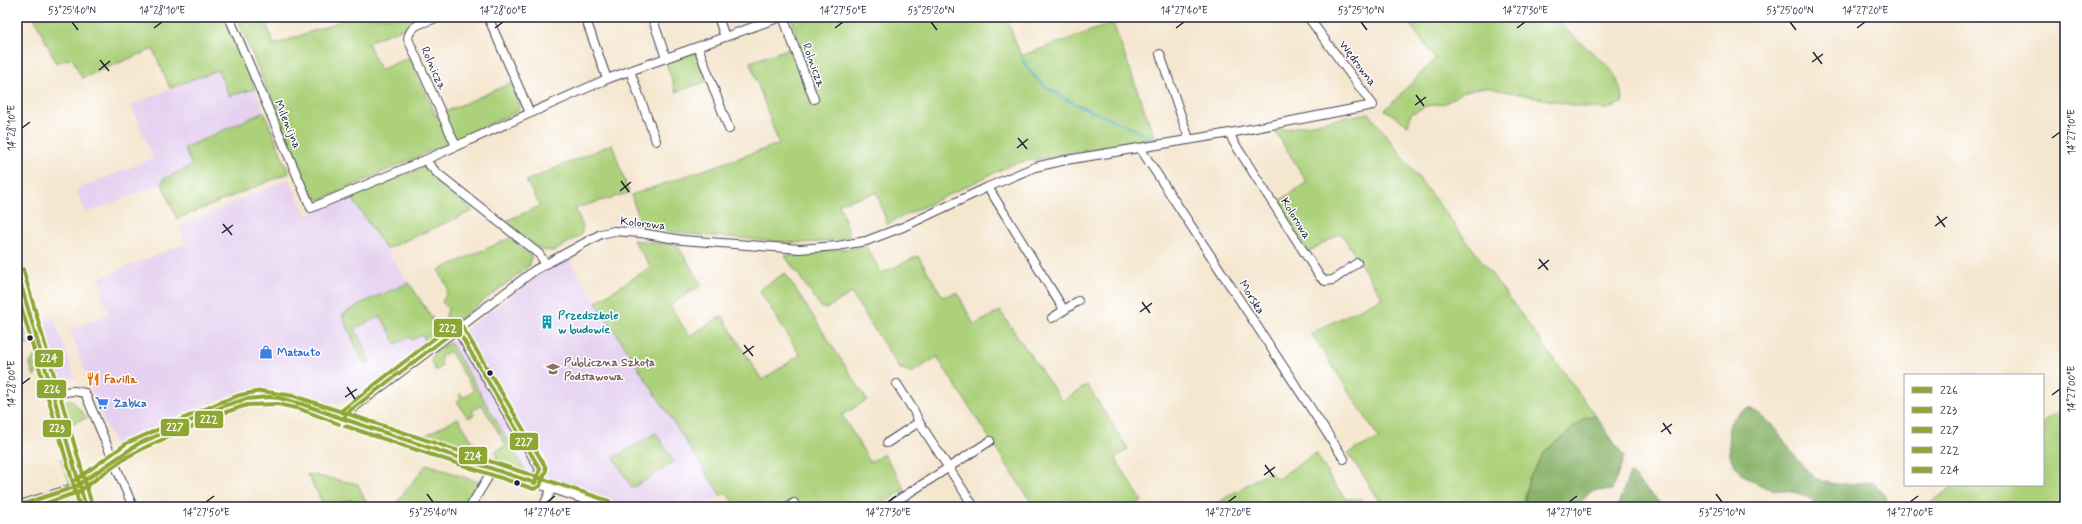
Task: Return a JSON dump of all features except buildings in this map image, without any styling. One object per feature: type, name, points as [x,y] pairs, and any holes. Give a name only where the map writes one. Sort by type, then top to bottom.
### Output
[{"type":"main road","points":[[17,271],[86,507]]},
{"type":"street","name":"Rolnicza","points":[[440,17],[412,27],[409,32],[408,39],[456,146]]},
{"type":"street","points":[[488,17],[530,113]]},
{"type":"street","points":[[586,17],[608,79]]},
{"type":"street","points":[[652,17],[666,58]]},
{"type":"street","points":[[718,17],[725,37]]},
{"type":"street","name":"Rolnicza","points":[[344,194],[608,79],[782,17],[814,99]]},
{"type":"street","name":"Wędrowna","points":[[1308,17],[1374,105]]},
{"type":"street","name":"Milenijna","points":[[232,18],[311,208],[344,194]]},
{"type":"street","points":[[698,46],[729,129]]},
{"type":"street","points":[[1160,54],[1190,139]]},
{"type":"street","points":[[630,71],[656,142]]},
{"type":"street","name":"Kolorowa","points":[[344,420],[346,414],[352,409],[457,329],[546,264],[602,234],[614,231],[641,233],[682,240],[731,245],[800,249],[837,246],[866,241],[903,227],[988,187],[1035,167],[1066,160],[1230,133],[1374,105]]},
{"type":"street","name":"Kolorowa","points":[[1230,133],[1233,141],[1320,277],[1325,281],[1332,280],[1357,262]]},
{"type":"street","name":"Morska","points":[[1140,148],[1344,459]]},
{"type":"street","points":[[425,160],[437,173],[538,254],[546,264]]},
{"type":"street","points":[[988,187],[1064,310]]},
{"type":"street","points":[[1052,318],[1078,301]]},
{"type":"street","points":[[457,329],[540,468],[535,483]]},
{"type":"street","points":[[897,384],[919,422],[974,507]]},
{"type":"street","points":[[53,393],[74,391],[85,393],[133,507]]},
{"type":"street","points":[[17,506],[67,491],[80,485],[130,448],[237,403],[256,398],[284,399],[607,507]]},
{"type":"street","points":[[887,442],[919,422]]},
{"type":"street","points":[[887,507],[990,441]]},
{"type":"street","points":[[470,507],[493,469]]},
{"type":"street","points":[[543,507],[552,488]]},
{"type":"shaded area","points":[[218,70],[229,96],[255,89],[264,112],[184,148],[192,166],[163,179],[162,184],[86,213],[76,190],[153,158],[131,105]]},
{"type":"shaded area","points":[[289,179],[306,215],[351,197],[442,333],[356,398],[324,405],[281,392],[260,389],[243,391],[195,409],[115,446],[99,409],[70,330],[109,314],[100,292],[104,290],[99,278],[186,243],[179,226]]},
{"type":"shaded area","name":"Publiczna Szkoła Podstawowa","points":[[569,260],[721,496],[703,507],[625,507],[526,472],[450,342],[540,274]]},
{"type":"shaded area","points":[[53,316],[75,378],[62,382],[60,375],[57,375],[42,321]]},
{"type":"green space","points":[[34,17],[226,17],[255,89],[229,96],[218,70],[170,88],[153,49],[82,78],[72,58],[56,63]]},
{"type":"green space","points":[[252,17],[264,17],[274,45],[352,17],[432,17],[368,42],[380,70],[410,57],[436,116],[511,83],[520,104],[517,112],[321,200],[310,195],[239,22]]},
{"type":"green space","points":[[797,17],[1006,17],[1021,56],[1113,23],[1155,139],[1015,163],[887,224],[877,193],[839,203],[850,236],[836,240],[795,243],[690,234],[642,227],[631,195],[779,144],[750,62],[799,45],[792,19]]},
{"type":"green space","points":[[1405,17],[1553,17],[1602,60],[1613,72],[1620,89],[1623,102],[1607,109],[1582,107],[1485,87],[1462,92],[1446,103],[1426,106],[1411,114],[1408,125],[1385,110],[1435,59]]},
{"type":"green space","points":[[697,52],[708,81],[676,92],[666,63]]},
{"type":"green space","points":[[264,112],[289,173],[177,219],[162,184],[163,179],[192,166],[184,148]]},
{"type":"green space","points":[[1369,113],[1476,253],[1595,415],[1585,418],[1529,478],[1522,507],[1384,507],[1348,453],[1379,438],[1311,333],[1382,298],[1341,233],[1308,252],[1278,202],[1307,182],[1275,131]]},
{"type":"green space","points":[[612,144],[629,193],[575,208],[583,227],[581,235],[554,251],[541,250],[506,221],[540,206],[526,181]]},
{"type":"green space","points":[[423,167],[473,211],[386,249],[351,197]]},
{"type":"green space","points":[[510,238],[531,255],[530,265],[451,326],[446,318],[448,308],[442,302],[447,292],[447,288],[439,270]]},
{"type":"green space","points":[[633,240],[677,245],[702,285],[670,305],[689,336],[722,316],[762,380],[800,355],[759,290],[785,273],[867,400],[842,415],[870,462],[884,454],[905,489],[878,507],[791,507],[788,503],[782,507],[736,507],[726,492],[721,496],[596,302],[651,267]]},
{"type":"green space","points":[[865,245],[882,273],[918,256],[943,297],[957,292],[974,325],[1000,311],[1062,401],[1087,385],[1128,449],[1115,458],[1142,501],[1132,507],[1034,507],[937,357],[910,374],[907,370],[900,369],[851,293],[826,309],[821,307],[785,256],[853,248]]},
{"type":"green space","points":[[409,283],[442,333],[429,344],[422,335],[412,340],[409,337],[396,344],[381,316],[355,328],[370,362],[364,364],[342,315],[364,302]]},
{"type":"green space","points":[[17,288],[23,307],[22,310],[17,312]]},
{"type":"green space","points":[[24,314],[25,324],[17,322],[17,316]]},
{"type":"green space","points":[[18,325],[23,326],[27,338],[24,338],[29,345],[24,345]]},
{"type":"green space","points":[[450,342],[526,472],[491,460],[498,456],[495,452],[506,445],[482,405],[472,411],[474,415],[468,418],[457,401],[461,398],[459,395],[461,394],[464,397],[474,391],[450,351],[440,357],[442,360],[440,362],[443,365],[436,371],[431,361],[434,353]]},
{"type":"green space","points":[[35,355],[41,368],[34,376],[30,364]]},
{"type":"green space","points":[[71,399],[87,418],[70,424],[63,402]]},
{"type":"green space","points":[[2065,407],[2065,507],[1924,507],[1954,486],[2044,486],[2044,422]]},
{"type":"green space","points":[[1749,408],[1761,415],[1771,424],[1803,466],[1812,474],[1829,483],[1874,483],[1883,493],[1890,507],[1817,507],[1808,497],[1796,493],[1771,489],[1759,485],[1747,478],[1738,469],[1731,458],[1728,434],[1732,420]]},
{"type":"green space","points":[[1595,415],[1624,457],[1612,490],[1592,491],[1581,502],[1580,507],[1523,507],[1529,478],[1545,451],[1585,418]]},
{"type":"green space","points":[[458,418],[480,454],[422,437]]},
{"type":"green space","points":[[656,433],[674,462],[632,488],[614,458]]},
{"type":"green space","points":[[1316,453],[1333,483],[1346,499],[1361,499],[1367,507],[1211,507],[1269,471],[1277,479]]},
{"type":"green space","points":[[68,458],[73,478],[70,484],[61,459]]},
{"type":"green space","points":[[427,464],[481,483],[465,507],[393,507]]},
{"type":"green space","points":[[1630,473],[1664,507],[1617,507]]},
{"type":"green space","points":[[307,474],[358,484],[368,507],[360,507],[350,500],[333,507],[325,507]]},
{"type":"green space","points":[[350,500],[360,507],[333,507]]},
{"type":"waterway","points":[[1022,59],[1030,72],[1041,83],[1054,92],[1083,108],[1127,126],[1154,140]]},
{"type":"transit line","name":"224","points":[[23,269],[92,505]]},
{"type":"transit line","name":"226","points":[[17,271],[86,507]]},
{"type":"transit line","name":"223","points":[[17,292],[80,507]]},
{"type":"transit line","name":"222","points":[[341,411],[453,324],[458,323],[462,326],[546,470],[540,486],[534,489],[345,426]]},
{"type":"transit line","name":"227","points":[[457,329],[540,469],[535,483],[344,419],[346,414],[352,409],[457,329]]},
{"type":"transit line","name":"224","points":[[76,480],[127,443],[221,402],[240,395],[261,391],[294,396],[609,501]]},
{"type":"transit line","name":"227","points":[[17,506],[75,487],[138,444],[224,406],[246,399],[268,397],[279,398],[302,404],[344,419]]},
{"type":"transit line","name":"222","points":[[35,507],[78,492],[127,457],[148,446],[226,412],[247,405],[278,404],[300,409],[339,424]]},
{"type":"place","name":"Przedszkole w budowie","points":[[547,322]]},
{"type":"place","name":"Matauto","points":[[266,352]]},
{"type":"place","name":"Publiczna Szkoła Podstawowa","points":[[553,369]]},
{"type":"place","name":"Favilla","points":[[93,379]]},
{"type":"place","name":"Żabka","points":[[102,403]]}]
